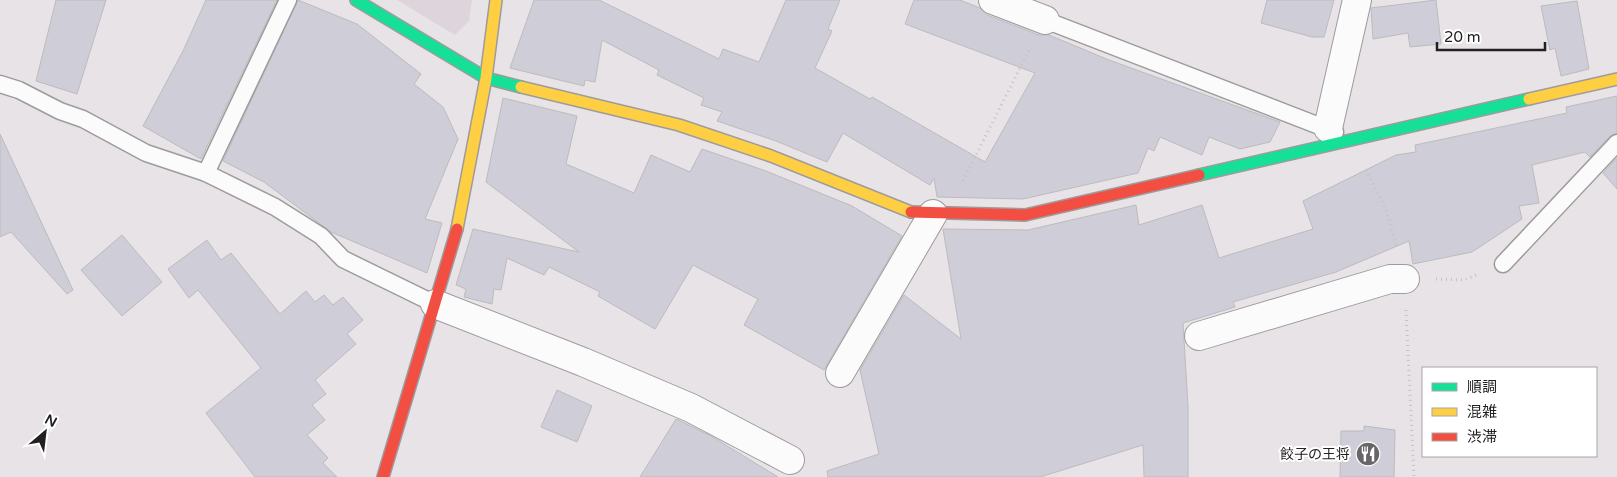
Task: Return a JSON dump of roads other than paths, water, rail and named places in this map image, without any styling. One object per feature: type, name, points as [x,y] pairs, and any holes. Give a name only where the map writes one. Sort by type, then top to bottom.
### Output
[{"type":"street","points":[[356,0],[486,78],[679,124],[771,156],[908,212],[939,214],[1026,215],[1339,135],[1617,79]]},
{"type":"street","points":[[383,477],[458,224],[486,78],[496,0]]},
{"type":"street","points":[[993,0],[1045,20]]},
{"type":"street","points":[[1339,135],[1357,0]]},
{"type":"street","points":[[840,373],[939,214]]},
{"type":"street","points":[[1199,336],[1390,279],[1405,279]]},
{"type":"street","points":[[434,304],[583,362],[691,408],[790,460]]},
{"type":"lane","points":[[206,173],[288,0]]},
{"type":"lane","points":[[1045,20],[1339,135]]},
{"type":"lane","points":[[0,84],[19,90],[60,111],[83,119],[146,153],[206,173],[275,207],[321,236],[343,259],[434,304]]},
{"type":"lane","points":[[1503,264],[1617,143]]},
{"type":"place","name":"餃子の王将","points":[[1368,454]]}]
